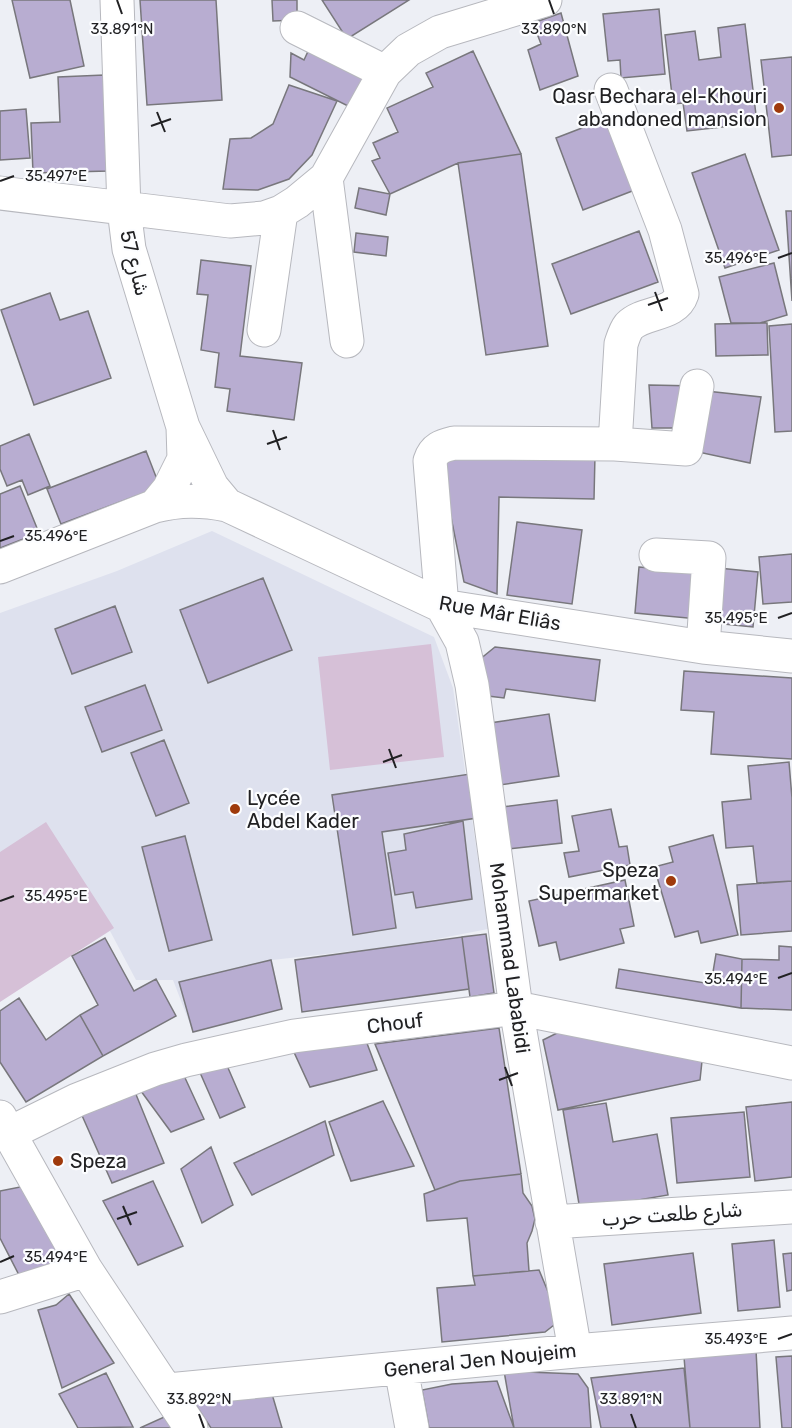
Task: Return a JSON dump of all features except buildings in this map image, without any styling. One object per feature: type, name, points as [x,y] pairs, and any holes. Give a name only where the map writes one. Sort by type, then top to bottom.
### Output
[{"type":"street","points":[[0,193],[230,221],[264,218],[281,212],[326,178],[385,72],[408,50],[440,32],[545,0]]},
{"type":"street","name":"شارع 57","points":[[116,2],[123,209],[129,249],[183,427],[212,487],[227,505]]},
{"type":"street","points":[[297,28],[385,72]]},
{"type":"street","points":[[611,90],[675,227],[682,294],[680,302],[674,306],[636,321],[626,331],[621,344],[615,444]]},
{"type":"street","points":[[326,178],[347,341]]},
{"type":"street","points":[[264,330],[281,212]]},
{"type":"street","points":[[442,606],[430,461],[435,450],[454,443],[615,444],[686,449],[697,386]]},
{"type":"street","points":[[155,506],[169,489],[184,459],[183,427]]},
{"type":"street","points":[[0,567],[155,506],[201,500],[227,505]]},
{"type":"street","name":"Rue Mâr Eliâs","points":[[227,505],[442,606],[703,647],[792,656]]},
{"type":"street","points":[[656,555],[709,558],[703,647]]},
{"type":"street","name":"Mohammad Lababidi","points":[[442,606],[462,642],[472,685],[516,1008],[575,1351]]},
{"type":"street","name":"Chouf","points":[[5,1125],[77,1100],[138,1075],[186,1060],[294,1036],[516,1008],[792,1063]]},
{"type":"street","points":[[5,1125],[86,1270],[168,1390],[191,1428]]},
{"type":"street","name":"شارع طلعت حرب","points":[[552,1222],[792,1207]]},
{"type":"street","points":[[0,1297],[86,1270]]},
{"type":"street","name":"General Jen Noujeim","points":[[168,1390],[575,1351],[792,1333]]},
{"type":"street","points":[[401,1368],[412,1428]]},
{"type":"shaded area","name":"Lycée Abdel Kader","points":[[212,531],[434,637],[453,688],[488,929],[406,945],[272,960],[282,1009],[193,1032],[173,980],[136,980],[110,931],[0,999],[0,613],[117,571]]},
{"type":"shaded area","points":[[431,644],[444,757],[330,770],[318,657]]},
{"type":"shaded area","points":[[46,822],[114,928],[0,1002],[0,852]]},
{"type":"place","name":"Qasr Bechara el-Khouri abandoned mansion","points":[[779,108]]},
{"type":"place","name":"Lycée Abdel Kader","points":[[235,809]]},
{"type":"place","name":"Speza Supermarket","points":[[671,881]]},
{"type":"place","name":"Speza","points":[[58,1161]]}]
